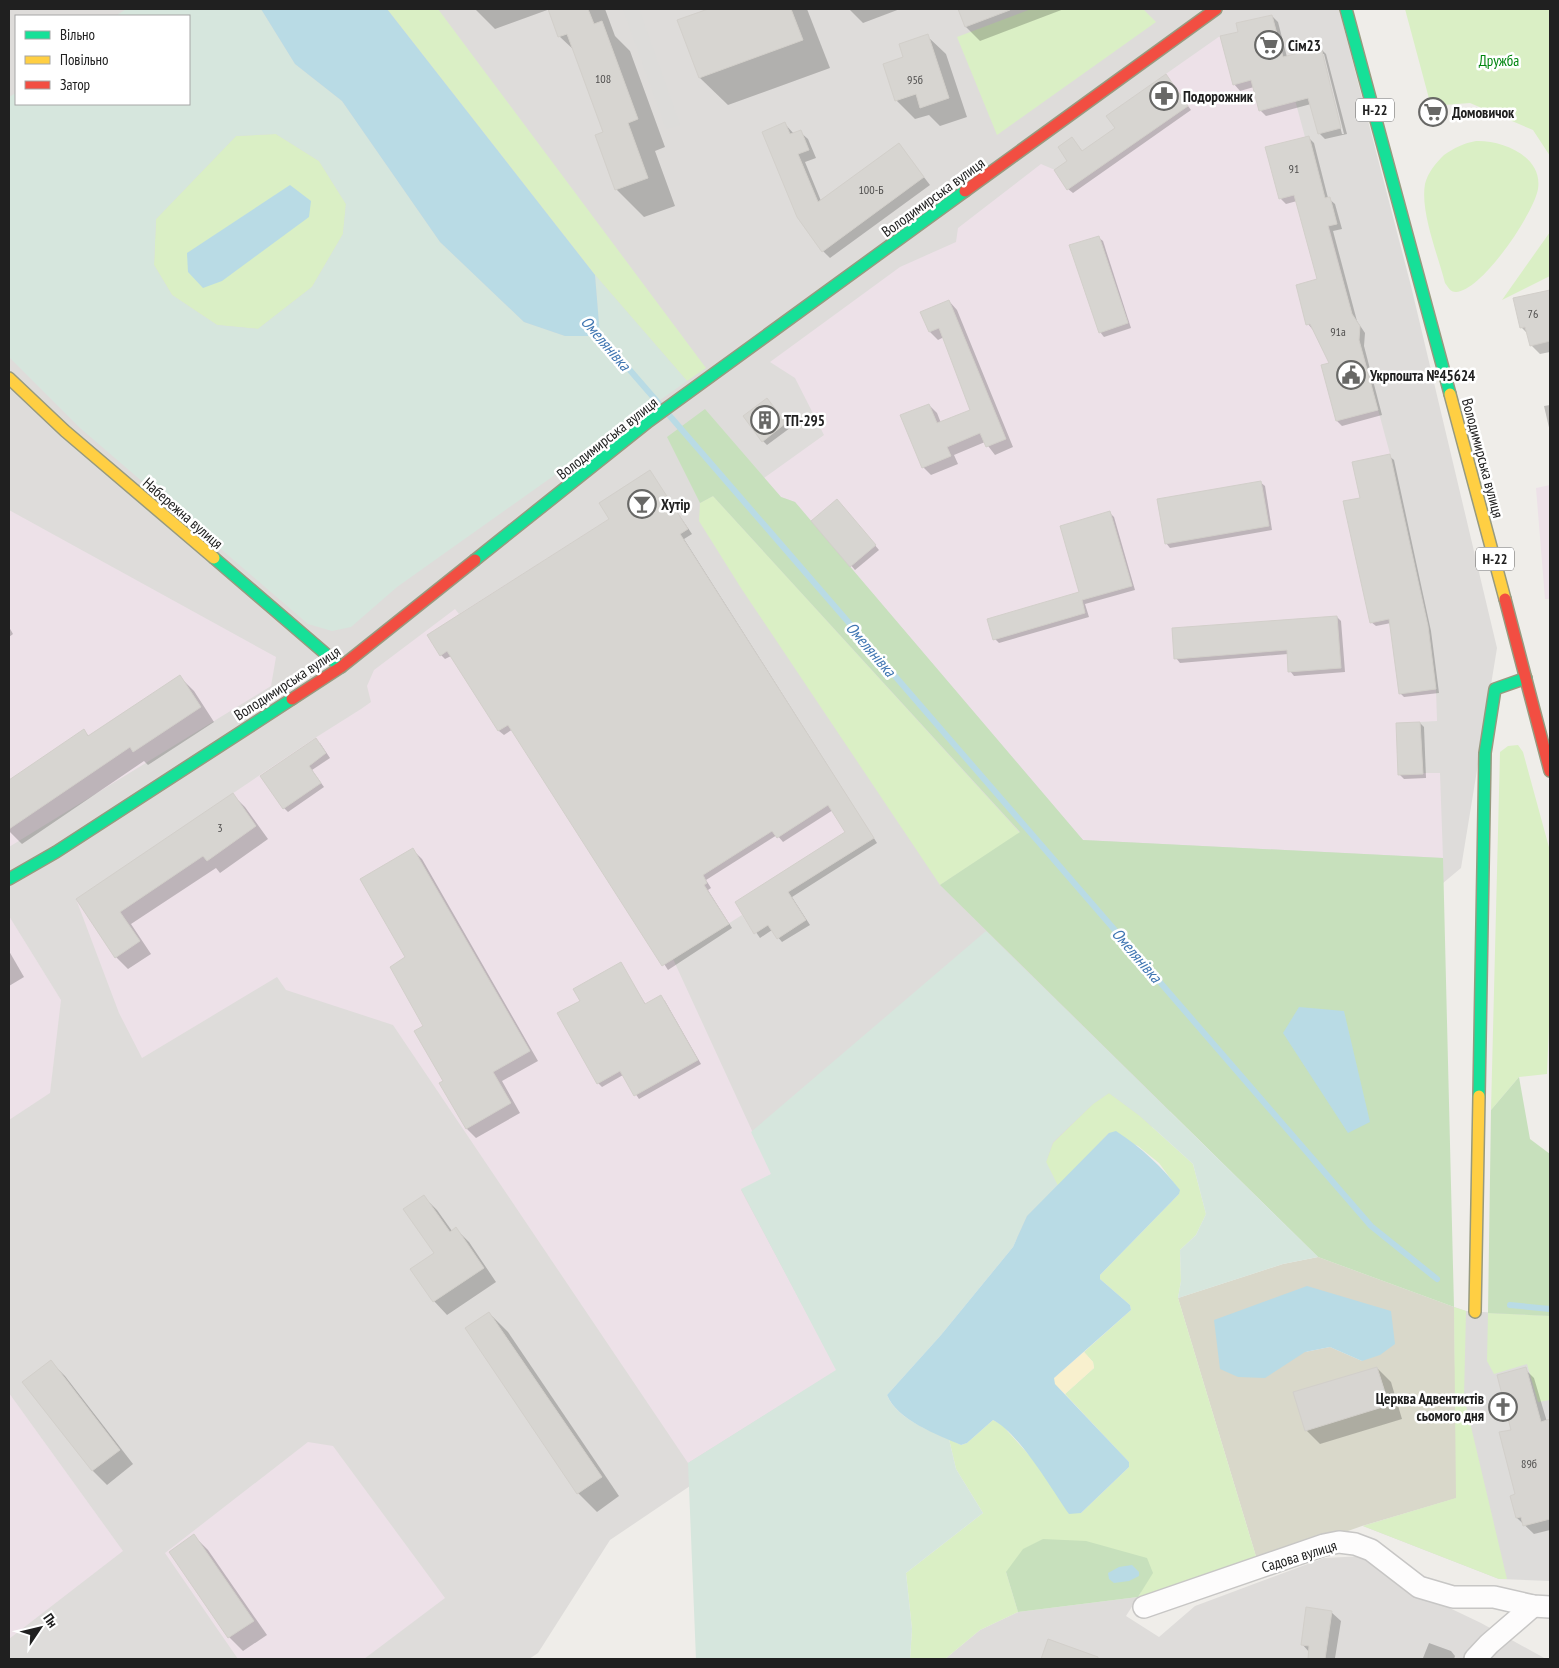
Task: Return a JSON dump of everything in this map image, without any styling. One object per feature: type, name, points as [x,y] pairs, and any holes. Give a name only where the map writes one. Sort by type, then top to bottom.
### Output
[{"type":"street","name":"Володимирська вулиця","points":[[9,879],[56,852],[341,667],[660,414],[1216,9]]},
{"type":"street","name":"Володимирська вулиця","points":[[1346,9],[1392,170],[1550,771]]},
{"type":"street","name":"Набережна вулиця","points":[[9,378],[65,431],[341,667]]},
{"type":"street","points":[[1475,1312],[1485,753],[1495,689],[1526,678]]},
{"type":"street","name":"Садова вулиця","points":[[1144,1607],[1324,1545],[1339,1542],[1355,1544],[1371,1550],[1419,1587],[1453,1597],[1494,1597],[1542,1607]]},
{"type":"street","name":"Садова вулиця","points":[[1476,1659],[1489,1644],[1542,1607]]},
{"type":"shaded area","points":[[9,9],[1339,9],[1411,286],[1497,648],[1461,868],[856,1374],[610,1540],[538,1653],[529,1659],[9,1659]]},
{"type":"shaded area","points":[[126,9],[261,9],[295,64],[342,101],[440,242],[524,322],[565,336],[600,336],[595,275],[687,381],[397,587],[351,627],[332,631],[308,624],[80,428],[9,357],[9,97],[15,94],[15,105],[190,105],[190,15],[117,15]],"holes":[[[276,134],[319,161],[346,204],[343,234],[312,287],[258,329],[217,325],[172,295],[154,265],[156,219],[236,136]]]},
{"type":"shaded area","points":[[623,9],[639,9],[680,125],[666,129]]},
{"type":"shaded area","points":[[1272,15],[1305,137],[1309,136],[1322,188],[1319,189],[1322,199],[1330,197],[1337,224],[1329,226],[1352,314],[1360,326],[1358,355],[1363,354],[1390,454],[1436,689],[1437,721],[1420,722],[1423,773],[1440,773],[1443,858],[1083,840],[795,502],[781,497],[764,478],[824,435],[795,378],[770,362],[900,267],[956,242],[958,228],[1041,164],[1055,170],[1132,117],[1123,104],[1220,36],[1238,32],[1236,23]]},
{"type":"shaded area","points":[[1550,485],[1550,599],[1545,599],[1536,488]]},
{"type":"shaded area","points":[[9,510],[276,657],[271,686],[9,847]]},
{"type":"shaded area","points":[[676,510],[688,529],[680,534],[874,838],[788,892],[806,920],[777,939],[768,925],[754,934],[742,915],[673,959],[772,1174],[741,1190],[837,1370],[688,1463],[393,1025],[286,990],[277,977],[142,1058],[119,1013],[76,899],[371,702],[367,686],[374,670],[455,609],[459,614],[609,519],[641,532]]},
{"type":"shaded area","points":[[9,916],[61,1000],[50,1093],[9,1120]]},
{"type":"shaded area","points":[[986,931],[1318,1257],[1283,1264],[1178,1298],[1181,1281],[1180,1250],[1196,1235],[1206,1214],[1193,1164],[1140,1116],[1109,1093],[1093,1104],[1053,1142],[1046,1162],[1058,1186],[1027,1216],[1013,1247],[941,1335],[887,1395],[891,1403],[905,1417],[949,1439],[956,1469],[983,1513],[906,1573],[912,1629],[910,1659],[696,1659],[688,1463],[836,1370],[741,1189],[771,1174],[751,1132]]},
{"type":"shaded area","points":[[1318,1257],[1454,1307],[1457,1498],[1362,1526],[1258,1563],[1178,1298],[1283,1264]],"holes":[[[1391,1311],[1362,1361],[1330,1347],[1305,1352]]]},
{"type":"shaded area","name":"Церква Адвентистів сьомого дня","points":[[1454,1307],[1466,1311],[1550,1316],[1550,1581],[1499,1579],[1363,1526],[1457,1498]]},
{"type":"shaded area","points":[[9,1393],[123,1551],[9,1639]]},
{"type":"shaded area","points":[[308,1442],[333,1446],[445,1598],[364,1659],[238,1659],[165,1553]]},
{"type":"shaded area","points":[[1365,1556],[1416,1592],[1481,1623],[1546,1659],[945,1659],[980,1630],[1018,1612],[1138,1597],[1126,1616],[1159,1637],[1195,1606],[1324,1558]]},
{"type":"green space","points":[[387,9],[438,9],[706,368],[687,381],[595,275]]},
{"type":"green space","points":[[1031,9],[1143,9],[1156,22],[997,135],[957,37]]},
{"type":"green space","name":"Дружба","points":[[1405,9],[1550,9],[1550,156],[1533,130],[1470,103],[1431,106]]},
{"type":"green space","points":[[276,134],[319,161],[346,204],[343,234],[312,287],[258,329],[217,325],[172,295],[154,265],[156,219],[236,136]]},
{"type":"green space","points":[[1476,141],[1497,143],[1519,152],[1534,167],[1538,177],[1538,189],[1527,215],[1517,232],[1492,265],[1479,279],[1467,288],[1454,292],[1445,283],[1430,233],[1425,207],[1425,184],[1430,172],[1444,155],[1459,146]]},
{"type":"green space","points":[[1550,232],[1550,276],[1502,300]]},
{"type":"green space","points":[[705,409],[781,497],[795,502],[1083,840],[1443,858],[1454,1307],[1318,1257],[940,885],[1020,832],[713,496],[700,503],[667,437]]},
{"type":"green space","points":[[713,496],[1020,833],[940,885],[741,588],[699,521],[700,503]]},
{"type":"green space","points":[[1518,745],[1523,752],[1550,851],[1550,1002],[1547,1074],[1519,1077],[1491,1110],[1500,752],[1508,746]]},
{"type":"green space","points":[[1519,1077],[1530,1139],[1550,1154],[1550,1316],[1488,1313],[1491,1110]]},
{"type":"green space","points":[[1109,1093],[1140,1116],[1193,1164],[1206,1214],[1196,1235],[1180,1250],[1181,1281],[1178,1298],[1258,1563],[1138,1597],[1141,1592],[1006,1572],[1018,1612],[980,1630],[945,1659],[910,1659],[912,1629],[906,1573],[983,1513],[956,1469],[949,1439],[961,1445],[967,1443],[993,1420],[1002,1425],[1081,1513],[1129,1467],[1129,1462],[1065,1394],[1094,1368],[1093,1362],[1084,1352],[1131,1310],[1130,1305],[1100,1279],[1100,1275],[1179,1194],[1179,1190],[1159,1163],[1138,1146],[1109,1133],[1058,1186],[1046,1162],[1053,1143],[1093,1104]]},
{"type":"green space","points":[[1454,1307],[1466,1311],[1464,1397],[1507,1579],[1499,1579],[1363,1526],[1456,1498]]},
{"type":"green space","points":[[1488,1313],[1550,1316],[1550,1400],[1538,1402],[1527,1364],[1494,1374],[1487,1361]]},
{"type":"green space","points":[[1043,1539],[1086,1541],[1147,1558],[1153,1573],[1138,1597],[1018,1612],[1006,1572],[1023,1549]]},
{"type":"sand","points":[[1084,1352],[1093,1362],[1094,1368],[1065,1394],[1054,1384],[1054,1378]]},
{"type":"water","points":[[261,9],[387,9],[595,275],[600,336],[565,336],[524,322],[440,242],[342,101],[295,64]]},
{"type":"water","points":[[290,185],[311,201],[309,217],[222,281],[203,288],[188,272],[187,253]]},
{"type":"water","points":[[1299,1007],[1344,1011],[1370,1122],[1348,1133],[1283,1033]]},
{"type":"water","points":[[1116,1131],[1151,1158],[1180,1190],[1179,1194],[1100,1275],[1100,1279],[1130,1305],[1131,1310],[1054,1378],[1055,1384],[1129,1462],[1129,1467],[1081,1513],[1069,1514],[1024,1449],[1003,1427],[993,1420],[967,1443],[961,1445],[919,1426],[900,1412],[887,1395],[941,1335],[1013,1247],[1027,1216],[1109,1133]]},
{"type":"water","points":[[1307,1286],[1391,1311],[1395,1344],[1380,1355],[1362,1361],[1330,1347],[1305,1352],[1265,1378],[1238,1377],[1220,1369],[1214,1320]]},
{"type":"water","points":[[1132,1565],[1139,1572],[1139,1576],[1129,1581],[1114,1583],[1109,1579],[1108,1573],[1119,1567]]},
{"type":"building","points":[[548,9],[588,9],[594,24],[602,21],[638,119],[628,123],[648,178],[615,190],[595,135],[603,132],[567,34],[558,37]]},
{"type":"building","points":[[708,9],[791,9],[803,40],[699,78],[677,20]]},
{"type":"building","points":[[958,9],[1010,9],[1010,10],[965,27]]},
{"type":"building","points":[[1272,15],[1283,57],[1321,47],[1341,128],[1318,134],[1308,98],[1259,111],[1251,80],[1233,85],[1220,36],[1238,32],[1236,23]]},
{"type":"building","points":[[928,34],[949,98],[920,108],[916,94],[895,101],[883,64],[903,57],[899,44]]},
{"type":"building","points":[[1166,74],[1188,106],[1067,190],[1054,170],[1067,161],[1058,147],[1072,137],[1082,151],[1115,128],[1106,116]]},
{"type":"building","points":[[785,122],[790,134],[801,130],[809,150],[798,154],[818,202],[899,143],[924,177],[822,252],[797,217],[762,132]]},
{"type":"building","points":[[1309,136],[1325,198],[1330,197],[1337,224],[1328,226],[1352,314],[1360,326],[1359,340],[1378,410],[1336,421],[1321,365],[1329,363],[1310,324],[1306,325],[1296,285],[1317,279],[1294,195],[1279,199],[1265,147]]},
{"type":"building","points":[[1099,236],[1128,323],[1099,333],[1069,245]]},
{"type":"building","points":[[1550,290],[1550,341],[1530,346],[1525,327],[1520,328],[1513,298]]},
{"type":"building","points":[[949,300],[1006,439],[986,447],[980,433],[947,447],[951,456],[922,468],[900,415],[929,404],[937,423],[970,410],[939,328],[929,332],[920,312]]},
{"type":"building","name":"ТП-295","points":[[767,398],[786,423],[762,442],[743,416]]},
{"type":"building","points":[[1390,454],[1428,626],[1436,689],[1399,694],[1389,619],[1370,623],[1343,501],[1360,498],[1352,462]]},
{"type":"building","points":[[650,470],[688,529],[680,534],[874,838],[788,892],[806,920],[777,939],[768,925],[754,934],[735,902],[845,832],[828,805],[777,838],[772,831],[703,875],[707,883],[704,885],[729,924],[662,966],[508,725],[498,731],[447,651],[440,656],[427,635],[609,519],[599,503]]},
{"type":"building","points":[[1261,481],[1269,526],[1165,544],[1157,499]]},
{"type":"building","points":[[837,499],[876,545],[850,567],[811,521]]},
{"type":"building","points":[[1110,511],[1132,586],[1082,600],[1085,613],[993,640],[987,619],[1079,592],[1060,526]]},
{"type":"building","points":[[1337,616],[1341,668],[1288,672],[1287,650],[1174,659],[1172,628]]},
{"type":"building","points":[[180,675],[201,707],[133,752],[130,747],[9,829],[9,780],[84,729],[88,736]]},
{"type":"building","points":[[1420,722],[1423,774],[1398,775],[1396,723]]},
{"type":"building","points":[[316,738],[326,753],[309,766],[321,783],[283,809],[260,776]]},
{"type":"building","points":[[233,793],[256,826],[207,861],[203,856],[120,912],[140,941],[115,958],[76,899]]},
{"type":"building","points":[[413,848],[530,1051],[493,1072],[511,1103],[466,1129],[439,1083],[443,1081],[414,1031],[423,1026],[390,967],[405,957],[360,879]]},
{"type":"building","points":[[621,962],[645,1004],[661,995],[698,1060],[634,1096],[620,1071],[597,1084],[557,1013],[580,1001],[573,989]]},
{"type":"building","points":[[424,1195],[450,1232],[456,1227],[484,1268],[433,1302],[410,1269],[434,1253],[403,1209]]},
{"type":"building","points":[[489,1312],[602,1477],[577,1494],[465,1328]]},
{"type":"building","points":[[51,1360],[120,1450],[92,1471],[22,1382]]},
{"type":"building","points":[[1377,1367],[1389,1405],[1305,1431],[1293,1392]]},
{"type":"building","points":[[1526,1367],[1541,1422],[1550,1419],[1550,1519],[1523,1526],[1521,1517],[1516,1518],[1510,1496],[1515,1494],[1499,1432],[1511,1430],[1497,1375]]},
{"type":"building","points":[[194,1534],[254,1621],[228,1638],[169,1552]]},
{"type":"building","points":[[1306,1607],[1332,1611],[1325,1659],[1308,1659],[1309,1646],[1301,1645]]},
{"type":"building","points":[[1048,1639],[1098,1657],[1098,1659],[1041,1659]]},
{"type":"waterway","name":"Омелянівка","points":[[595,330],[661,406]]},
{"type":"waterway","name":"Омелянівка","points":[[669,415],[1371,1226],[1437,1279]]},
{"type":"waterway","name":"Омелянівка","points":[[1510,1305],[1550,1309]]},
{"type":"traffic: fast","points":[[1346,9],[1450,394]]},
{"type":"traffic: fast","points":[[475,560],[649,421],[965,191]]},
{"type":"traffic: fast","points":[[214,558],[341,667]]},
{"type":"traffic: fast","points":[[1479,1096],[1485,753],[1495,689],[1526,678]]},
{"type":"traffic: fast","points":[[9,879],[56,852],[292,699]]},
{"type":"traffic: slow","points":[[9,378],[65,431],[214,558]]},
{"type":"traffic: slow","points":[[1450,394],[1505,599]]},
{"type":"traffic: slow","points":[[1475,1312],[1479,1096]]},
{"type":"traffic: jam","points":[[965,191],[1216,9]]},
{"type":"traffic: jam","points":[[292,699],[341,667],[475,560]]},
{"type":"traffic: jam","points":[[1505,599],[1550,771]]},
{"type":"place","name":"Сім23","points":[[1269,45]]},
{"type":"place","name":"Подорожник","points":[[1164,96]]},
{"type":"place","name":"Домовичок","points":[[1433,112]]},
{"type":"place","name":"Укрпошта №45624","points":[[1351,375]]},
{"type":"place","name":"ТП-295","points":[[765,420]]},
{"type":"place","name":"Хутір","points":[[642,504]]},
{"type":"place","name":"Церква Адвентистів сьомого дня","points":[[1503,1407]]}]
